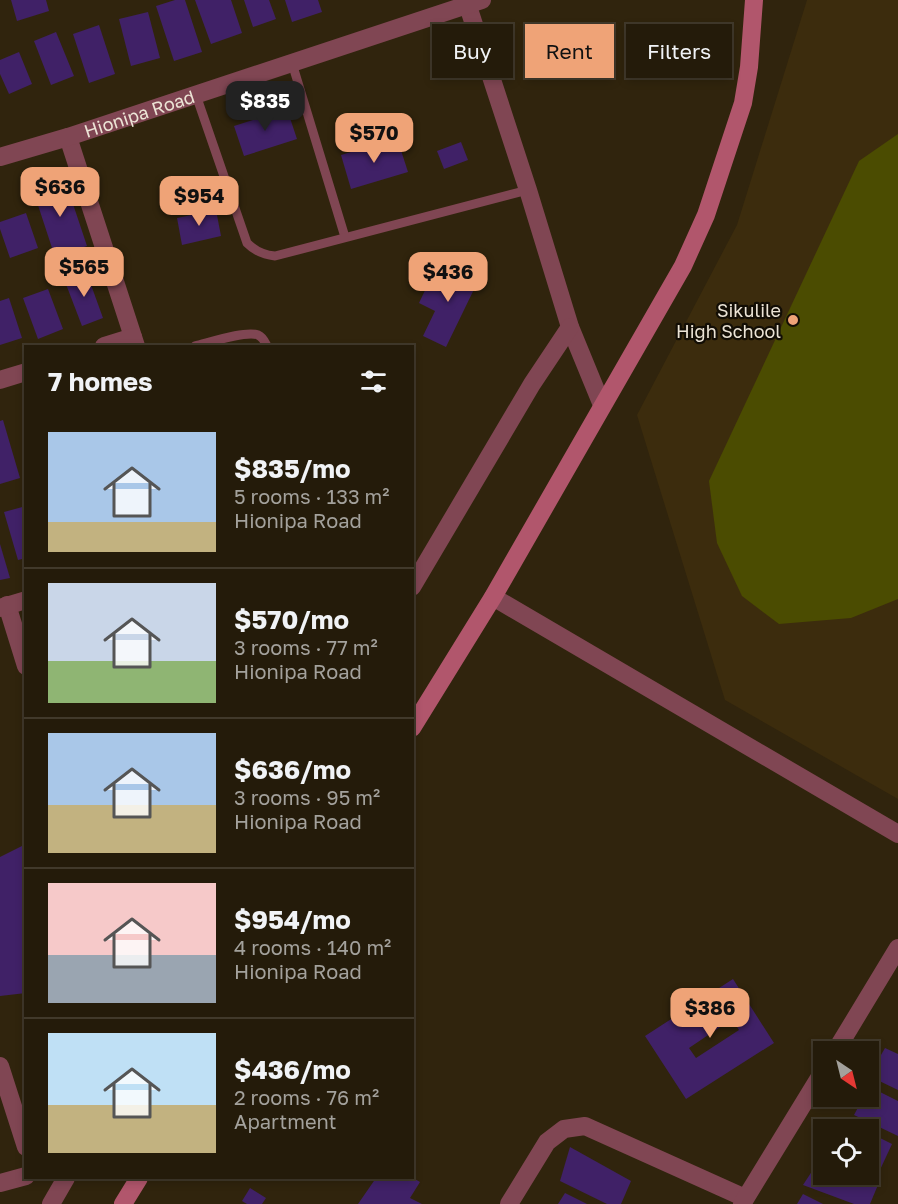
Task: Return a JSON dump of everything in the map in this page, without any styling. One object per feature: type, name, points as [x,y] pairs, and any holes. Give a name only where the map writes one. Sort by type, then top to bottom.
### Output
[{"type":"street","points":[[414,725],[493,597],[683,266],[706,214],[743,103],[749,67],[754,0]]},
{"type":"street","points":[[472,2],[570,327],[602,405]]},
{"type":"street","name":"Hionipa Road","points":[[0,157],[196,95],[472,2]]},
{"type":"street","points":[[68,137],[135,342],[112,345]]},
{"type":"street","points":[[414,583],[532,384],[570,327]]},
{"type":"street","points":[[0,380],[24,373]]},
{"type":"street","points":[[493,597],[898,834]]},
{"type":"street","points":[[24,601],[3,606],[24,661]]},
{"type":"street","points":[[842,1041],[898,948]]},
{"type":"street","points":[[0,1066],[24,1141]]},
{"type":"street","points":[[509,1204],[547,1142],[564,1129],[585,1126],[743,1201],[813,1088]]},
{"type":"street","points":[[0,1183],[24,1177]]},
{"type":"street","points":[[51,1204],[65,1179]]},
{"type":"street","points":[[123,1204],[138,1179]]},
{"type":"lane","points":[[292,63],[345,237]]},
{"type":"lane","points":[[196,95],[247,243],[259,253],[275,256],[528,190]]},
{"type":"lane","points":[[200,345],[255,334],[264,340],[266,345]]},
{"type":"shaded area","name":"Sikulile High School","points":[[807,0],[898,0],[898,799],[725,700],[637,415],[737,225]]},
{"type":"shaded area","points":[[898,134],[898,599],[851,618],[779,624],[742,596],[717,543],[709,481],[859,161]]},
{"type":"building","points":[[11,0],[46,0],[49,11],[17,21]]},
{"type":"building","points":[[175,0],[185,0],[202,52],[174,61],[156,6]]},
{"type":"building","points":[[195,0],[231,0],[242,33],[211,44]]},
{"type":"building","points":[[244,0],[269,0],[276,19],[253,27]]},
{"type":"building","points":[[285,0],[318,0],[322,12],[292,22]]},
{"type":"building","points":[[148,12],[160,58],[131,66],[119,19]]},
{"type":"building","points":[[99,25],[115,74],[89,83],[73,34]]},
{"type":"building","points":[[56,32],[74,76],[51,85],[34,41]]},
{"type":"building","points":[[19,52],[32,84],[9,94],[0,74],[0,60]]},
{"type":"building","points":[[287,109],[297,139],[244,156],[234,126]]},
{"type":"building","points":[[397,138],[408,172],[351,189],[341,155]]},
{"type":"building","points":[[461,142],[468,160],[444,169],[437,151]]},
{"type":"building","points":[[65,180],[87,246],[55,257],[33,190]]},
{"type":"building","points":[[216,210],[221,236],[182,245],[177,218]]},
{"type":"building","points":[[26,213],[38,248],[10,258],[0,229],[0,222]]},
{"type":"building","points":[[451,263],[480,277],[446,347],[423,336],[435,311],[419,303],[429,282],[439,287]]},
{"type":"building","points":[[86,271],[103,318],[82,326],[64,279]]},
{"type":"building","points":[[48,289],[63,329],[38,339],[23,298]]},
{"type":"building","points":[[9,298],[22,338],[0,345],[0,301]]},
{"type":"building","points":[[3,420],[20,478],[0,484],[0,421]]},
{"type":"building","points":[[24,507],[24,558],[18,560],[4,512]]},
{"type":"building","points":[[0,544],[10,578],[0,580]]},
{"type":"building","points":[[24,845],[24,993],[0,996],[0,857]]},
{"type":"building","points":[[733,979],[774,1043],[686,1099],[645,1036]],"holes":[[[732,1019],[739,1030],[696,1058],[689,1048]]]},
{"type":"building","points":[[885,1048],[898,1054],[898,1090],[879,1081],[879,1058]]},
{"type":"building","points":[[879,1092],[898,1101],[898,1136],[879,1127],[879,1119],[862,1119],[854,1115],[858,1107],[879,1107]]},
{"type":"building","points":[[879,1138],[892,1144],[879,1172]]},
{"type":"building","points":[[570,1147],[631,1181],[621,1204],[607,1204],[560,1181]]},
{"type":"building","points":[[813,1170],[813,1185],[878,1185],[870,1204],[854,1204],[803,1185]]},
{"type":"building","points":[[375,1179],[414,1179],[420,1182],[410,1198],[422,1204],[358,1204]]},
{"type":"building","points":[[250,1188],[266,1198],[262,1204],[247,1204],[242,1201]]},
{"type":"building","points":[[565,1193],[587,1204],[558,1204]]},
{"type":"building","points":[[803,1194],[823,1204],[797,1204]]},
{"type":"place","name":"Sikulile High School","points":[[793,320]]}]
